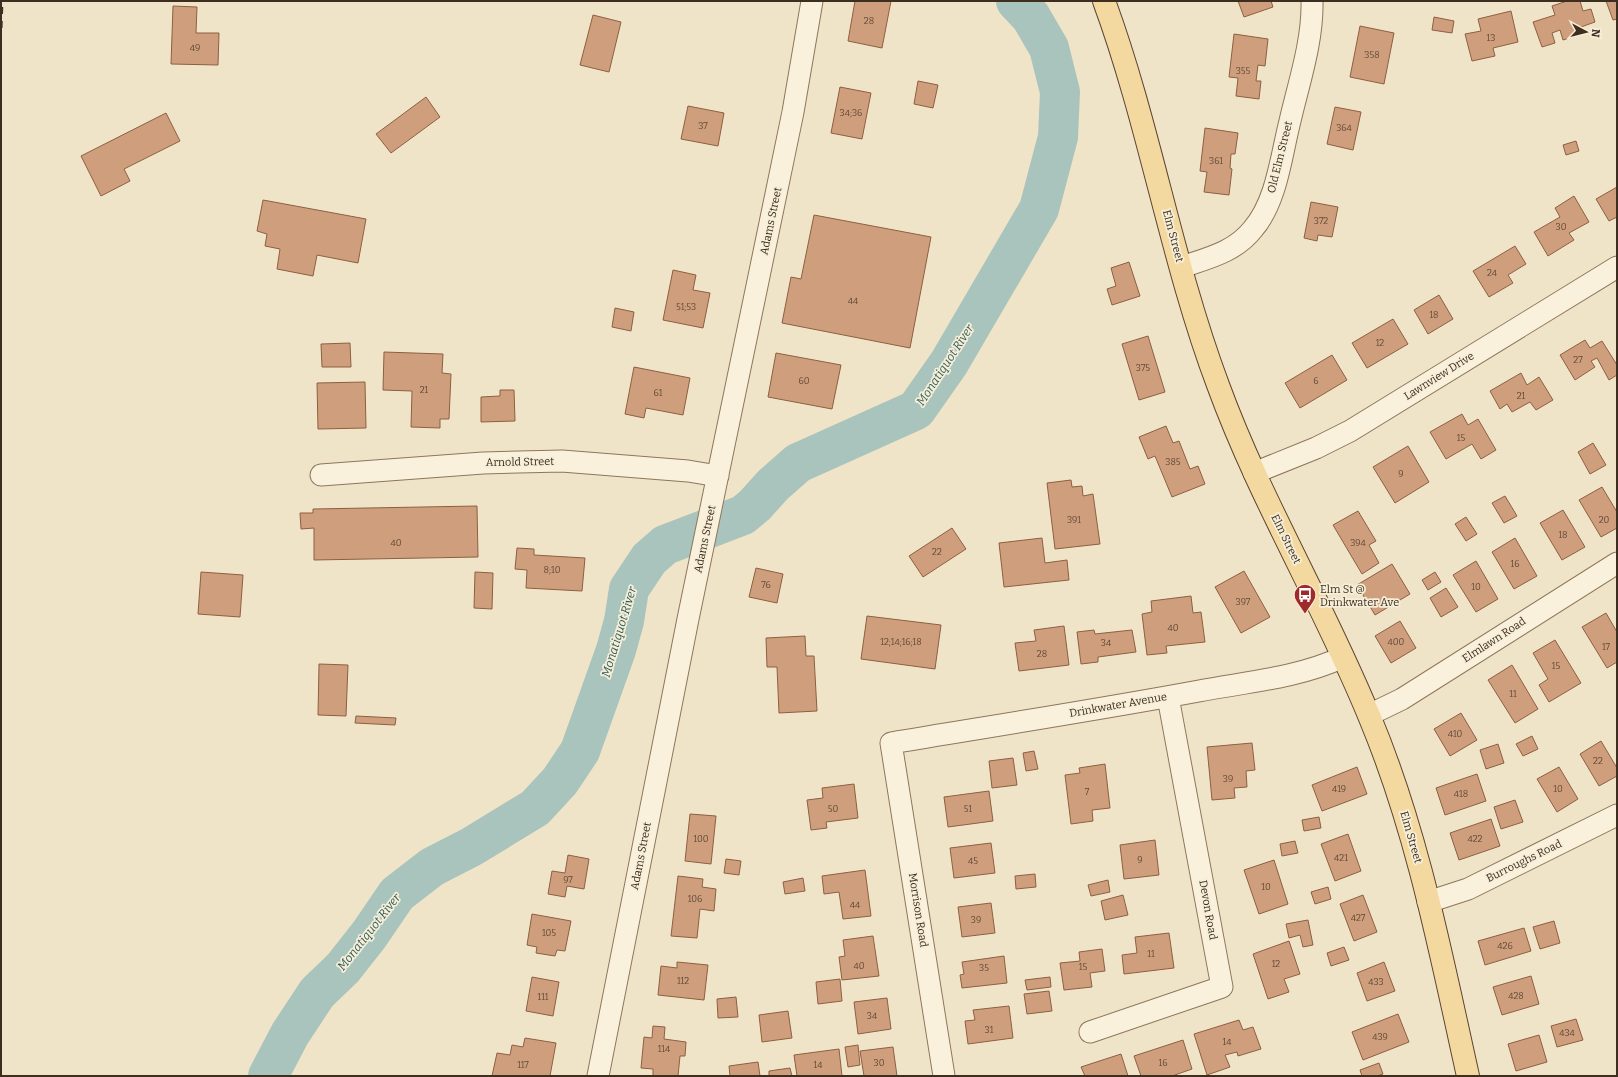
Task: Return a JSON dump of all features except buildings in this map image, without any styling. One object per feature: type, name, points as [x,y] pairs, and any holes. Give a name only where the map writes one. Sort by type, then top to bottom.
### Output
[{"type":"main road","name":"Elm Street","points":[[1104,1],[1128,70],[1182,268],[1211,366],[1254,473],[1343,657],[1369,715],[1402,803],[1428,902],[1468,1076]]},
{"type":"street","name":"Adams Street","points":[[598,1076],[698,570],[791,120],[812,1]]},
{"type":"street","name":"Old Elm Street","points":[[1182,268],[1220,254],[1237,244],[1254,229],[1266,208],[1275,181],[1304,64],[1312,1]]},
{"type":"street","name":"Lawnview Drive","points":[[1254,473],[1316,448],[1350,431],[1617,267]]},
{"type":"street","name":"Arnold Street","points":[[320,475],[483,463],[546,461],[673,469],[718,476]]},
{"type":"street","name":"Elmlawn Road","points":[[1369,715],[1402,699],[1617,563]]},
{"type":"street","name":"Drinkwater Avenue","points":[[891,743],[1168,697],[1294,673],[1319,667],[1343,657]]},
{"type":"street","name":"Devon Road","points":[[1090,1032],[1222,986],[1168,697]]},
{"type":"street","name":"Morrison Road","points":[[891,743],[944,1076]]},
{"type":"street","name":"Burroughs Road","points":[[1428,902],[1456,894],[1474,886],[1617,815]]},
{"type":"waterway","name":"Monatiquot River","points":[[268,1076],[290,1034],[317,993],[343,968],[369,935],[397,894],[432,867],[471,847],[535,808],[560,781],[580,751],[616,650],[624,621],[629,589],[649,559],[665,545],[743,515],[798,463],[916,410],[949,363],[1039,209],[1058,137],[1060,92],[1049,48],[1031,17],[1016,1]]},
{"type":"railway","points":[[1,28],[2,1]]},
{"type":"place","name":"Elm St @ Drinkwater Ave","points":[[1305,614]]}]
